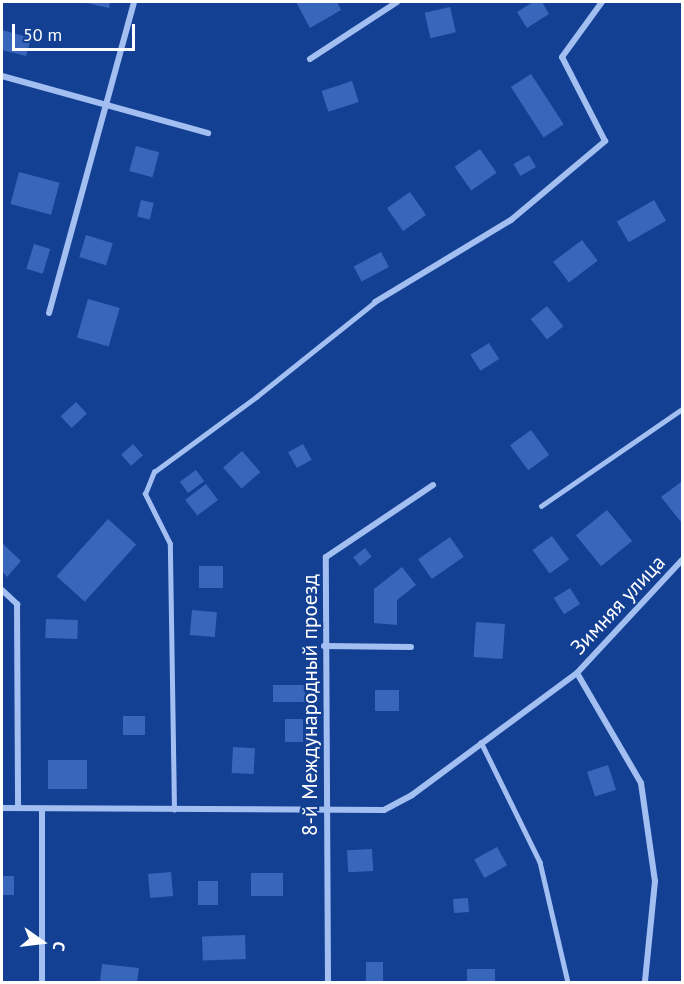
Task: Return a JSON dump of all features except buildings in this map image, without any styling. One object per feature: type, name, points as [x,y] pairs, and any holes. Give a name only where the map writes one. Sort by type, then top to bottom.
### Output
[{"type":"street","points":[[49,313],[134,2]]},
{"type":"street","points":[[310,59],[397,2]]},
{"type":"street","points":[[375,302],[511,220],[605,141],[561,57],[602,2]]},
{"type":"street","points":[[2,76],[208,133]]},
{"type":"street","name":"8-й Международный проезд","points":[[328,982],[328,810],[324,646],[326,557],[434,485]]},
{"type":"street","name":"Зимняя улица","points":[[2,808],[18,807],[42,811],[384,810],[412,795],[577,673],[682,560]]},
{"type":"street","points":[[2,590],[17,603],[18,807]]},
{"type":"street","points":[[324,646],[411,647]]},
{"type":"street","points":[[577,673],[641,783],[656,881],[645,982]]},
{"type":"street","points":[[42,811],[42,982]]},
{"type":"lane","points":[[174,810],[171,544],[145,494],[149,483],[154,472],[256,397],[375,302]]},
{"type":"lane","points":[[541,506],[682,409]]},
{"type":"lane","points":[[481,742],[540,862],[568,982]]}]
